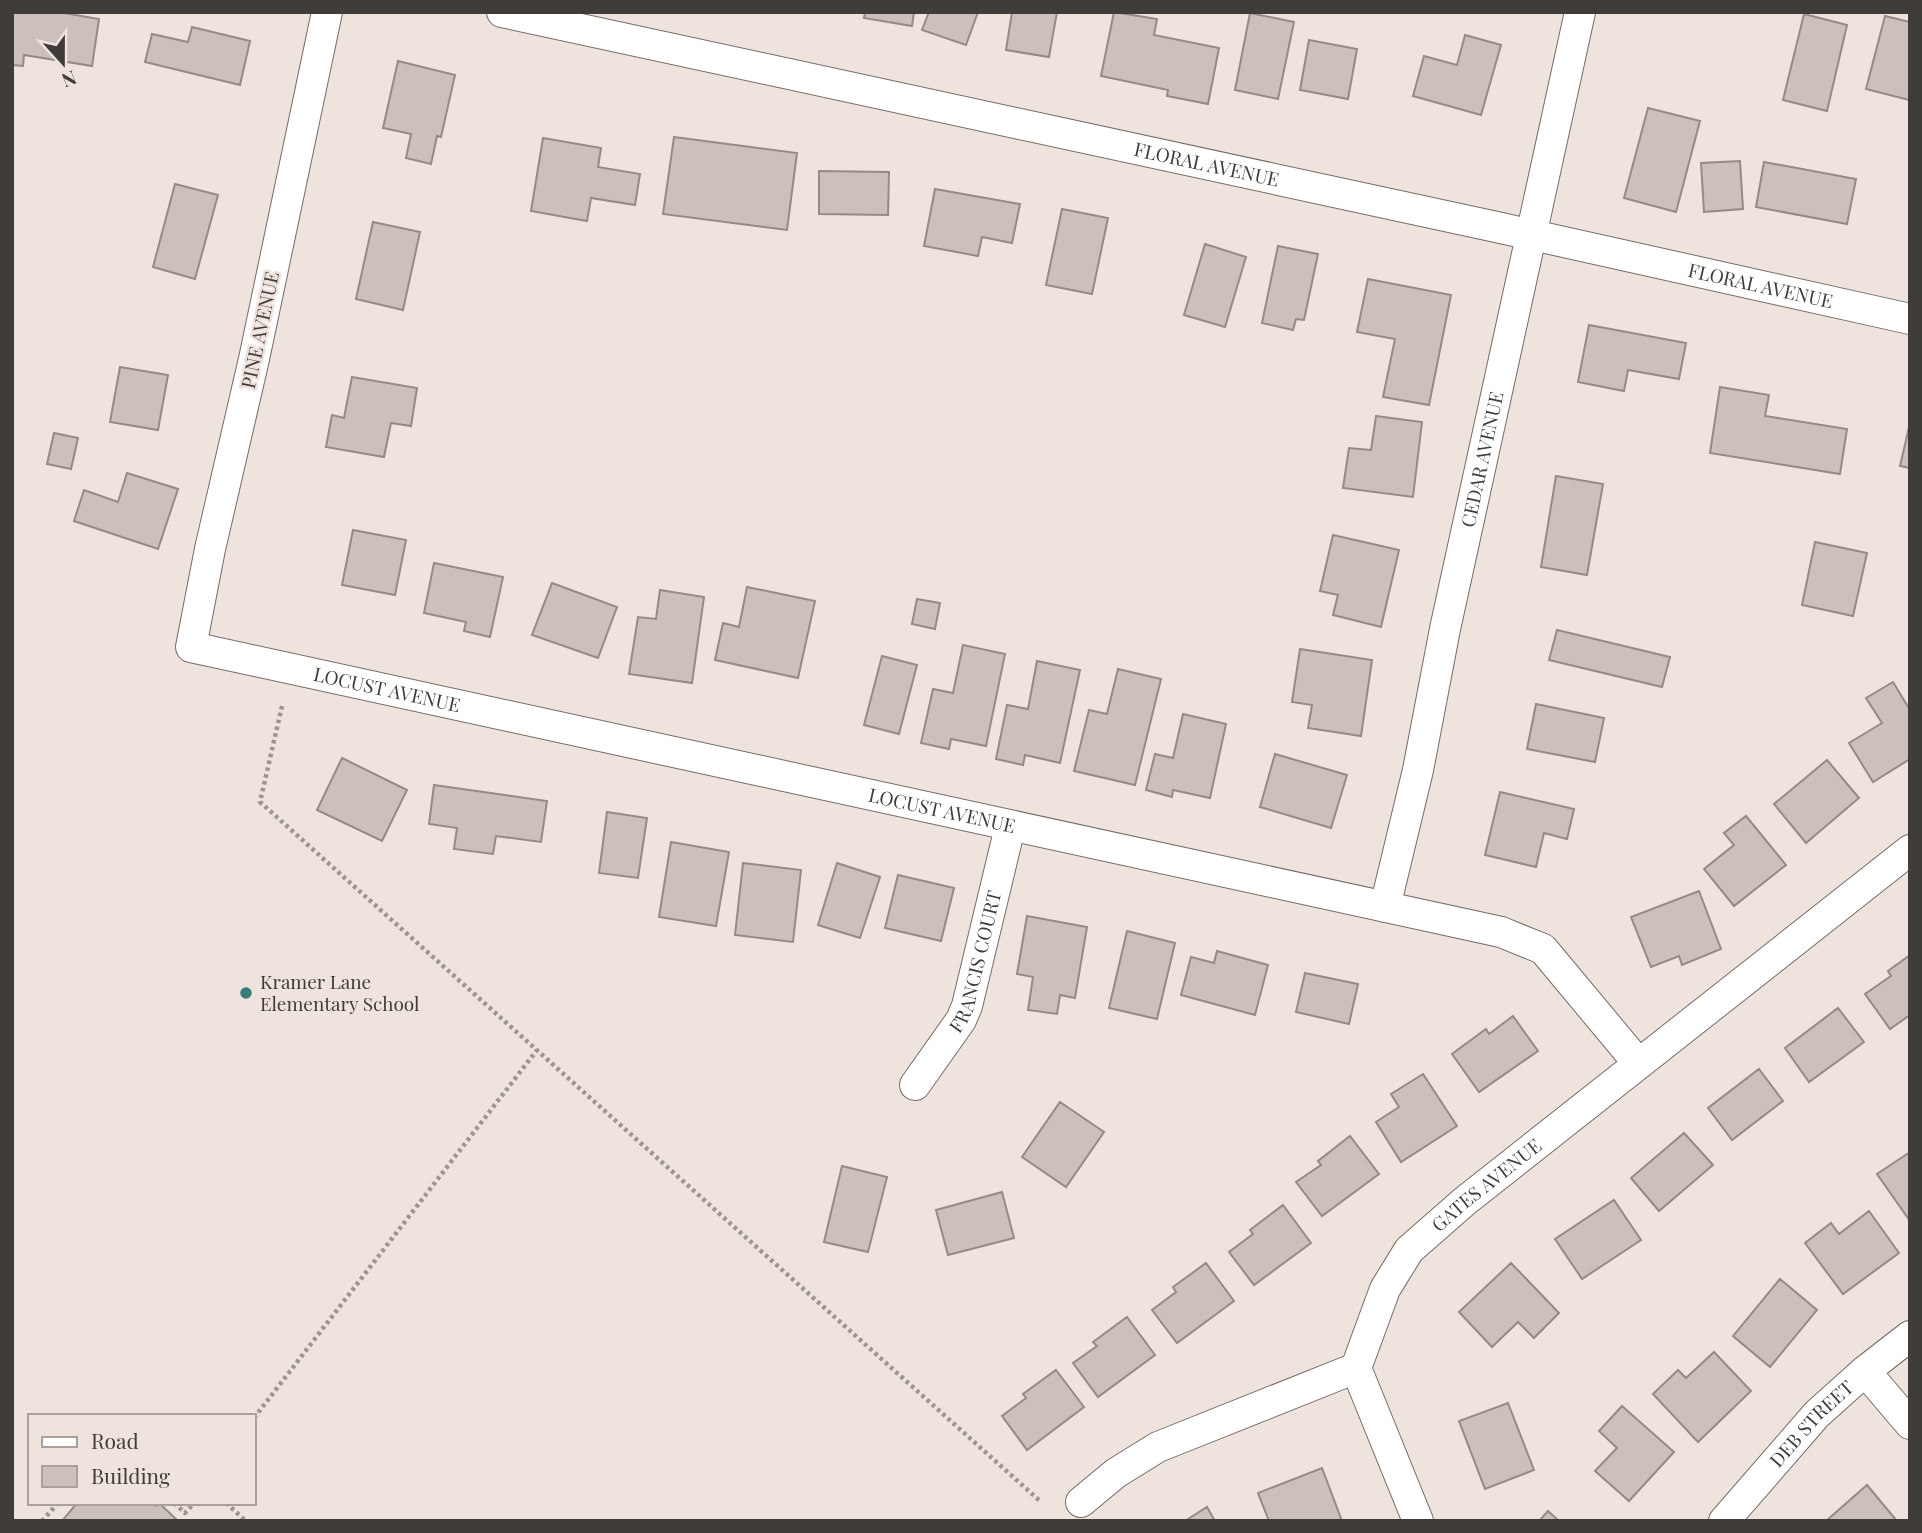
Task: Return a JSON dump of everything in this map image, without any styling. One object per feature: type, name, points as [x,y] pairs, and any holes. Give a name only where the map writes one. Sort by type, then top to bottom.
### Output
[{"type":"street","name":"PINE AVENUE","points":[[191,647],[327,12]]},
{"type":"street","name":"FLORAL AVENUE","points":[[502,12],[1910,319]]},
{"type":"street","name":"CEDAR AVENUE","points":[[1385,907],[1418,770],[1448,616],[1580,12]]},
{"type":"street","name":"LOCUST AVENUE","points":[[191,647],[1500,932],[1543,949],[1638,1063]]},
{"type":"street","name":"FRANCIS COURT","points":[[915,1085],[961,1020],[967,1006],[1010,827]]},
{"type":"street","name":"GATES AVENUE","points":[[1356,1368],[1385,1289],[1409,1250],[1465,1201],[1910,850]]},
{"type":"street","name":"DEB STREET","points":[[1724,1521],[1817,1414],[1865,1371],[1910,1336]]},
{"type":"street","points":[[1081,1502],[1116,1473],[1158,1447],[1356,1368],[1418,1521]]},
{"type":"street","points":[[1865,1371],[1910,1424]]},
{"type":"path","points":[[282,706],[260,802],[1040,1501]]},
{"type":"path","points":[[256,1415],[537,1050]]},
{"type":"path","points":[[42,1521],[56,1505]]},
{"type":"path","points":[[176,1505],[185,1513],[192,1505]]},
{"type":"path","points":[[228,1505],[246,1521]]},
{"type":"building","points":[[12,12],[58,12],[99,19],[92,66],[24,55],[23,66],[12,65]]},
{"type":"building","points":[[865,12],[914,12],[912,26],[864,18]]},
{"type":"building","points":[[929,12],[978,12],[966,45],[922,30]]},
{"type":"building","points":[[1012,12],[1057,12],[1049,57],[1006,50]]},
{"type":"building","points":[[1114,12],[1157,19],[1154,35],[1219,48],[1208,104],[1167,96],[1168,90],[1101,76]]},
{"type":"building","points":[[1250,13],[1294,22],[1278,99],[1235,90]]},
{"type":"building","points":[[1804,14],[1847,25],[1827,111],[1783,100]]},
{"type":"building","points":[[1885,16],[1910,22],[1909,100],[1866,89]]},
{"type":"building","points":[[192,27],[250,41],[240,85],[145,62],[152,34],[188,42]]},
{"type":"building","points":[[1465,35],[1501,45],[1481,115],[1413,96],[1424,56],[1457,65]]},
{"type":"building","points":[[1309,40],[1357,49],[1348,99],[1300,90]]},
{"type":"building","points":[[398,61],[455,75],[441,137],[437,136],[431,164],[406,158],[411,134],[383,128]]},
{"type":"building","points":[[1648,108],[1700,121],[1676,212],[1624,198]]},
{"type":"building","points":[[674,137],[797,153],[787,230],[663,214]]},
{"type":"building","points":[[543,138],[601,148],[598,167],[640,174],[635,205],[591,198],[587,221],[531,211]]},
{"type":"building","points":[[1740,161],[1743,209],[1704,212],[1701,163]]},
{"type":"building","points":[[1764,162],[1856,179],[1847,224],[1756,207]]},
{"type":"building","points":[[819,171],[889,172],[888,215],[819,214]]},
{"type":"building","points":[[175,184],[218,195],[195,279],[153,267]]},
{"type":"building","points":[[935,189],[1020,204],[1012,243],[982,237],[978,256],[924,246]]},
{"type":"building","points":[[1062,209],[1108,218],[1092,294],[1046,285]]},
{"type":"building","points":[[373,222],[420,232],[403,310],[356,299]]},
{"type":"building","points":[[1205,244],[1246,257],[1225,327],[1184,315]]},
{"type":"building","points":[[1278,246],[1318,254],[1304,320],[1296,319],[1293,330],[1262,323]]},
{"type":"building","points":[[1368,279],[1451,295],[1429,405],[1383,397],[1395,339],[1357,332]]},
{"type":"building","points":[[1589,325],[1686,343],[1679,379],[1628,370],[1624,391],[1578,382]]},
{"type":"building","points":[[120,367],[168,375],[158,430],[110,422]]},
{"type":"building","points":[[352,377],[417,388],[411,426],[391,423],[384,457],[326,447],[332,415],[344,418]]},
{"type":"building","points":[[1720,387],[1769,395],[1765,416],[1847,429],[1840,474],[1710,453]]},
{"type":"building","points":[[1376,416],[1422,422],[1413,497],[1343,488],[1349,448],[1371,450]]},
{"type":"building","points":[[1910,423],[1910,468],[1900,466]]},
{"type":"building","points":[[54,433],[78,438],[71,469],[47,464]]},
{"type":"building","points":[[127,473],[178,489],[158,549],[74,521],[84,490],[118,502]]},
{"type":"building","points":[[1556,476],[1603,484],[1587,575],[1541,567]]},
{"type":"building","points":[[353,530],[406,540],[395,595],[342,585]]},
{"type":"building","points":[[1333,535],[1399,550],[1381,627],[1333,615],[1338,595],[1320,591]]},
{"type":"building","points":[[1815,542],[1867,553],[1853,616],[1802,605]]},
{"type":"building","points":[[434,563],[503,577],[490,637],[464,631],[466,622],[424,613]]},
{"type":"building","points":[[552,583],[617,607],[598,658],[532,635]]},
{"type":"building","points":[[747,587],[815,601],[798,678],[715,660],[723,623],[739,627]]},
{"type":"building","points":[[660,590],[704,597],[692,683],[629,674],[638,617],[656,619]]},
{"type":"building","points":[[917,599],[940,603],[935,629],[912,624]]},
{"type":"building","points":[[1557,630],[1670,657],[1662,687],[1549,660]]},
{"type":"building","points":[[963,645],[1005,654],[986,746],[951,739],[949,749],[921,743],[933,689],[953,693]]},
{"type":"building","points":[[1300,649],[1372,660],[1361,736],[1308,728],[1312,705],[1292,702]]},
{"type":"building","points":[[882,656],[917,665],[899,734],[864,725]]},
{"type":"building","points":[[1037,661],[1080,670],[1060,763],[1025,755],[1023,765],[996,759],[1007,705],[1028,709]]},
{"type":"building","points":[[1118,669],[1161,679],[1135,785],[1074,771],[1089,710],[1107,714]]},
{"type":"building","points":[[1893,682],[1910,710],[1910,759],[1873,782],[1849,743],[1882,723],[1866,698]]},
{"type":"building","points":[[1536,704],[1604,718],[1595,762],[1527,749]]},
{"type":"building","points":[[1183,714],[1226,724],[1210,798],[1173,790],[1172,797],[1146,790],[1155,754],[1173,758]]},
{"type":"building","points":[[1275,754],[1347,775],[1331,828],[1260,807]]},
{"type":"building","points":[[342,758],[407,790],[382,841],[317,810]]},
{"type":"building","points":[[1827,760],[1859,798],[1806,843],[1774,804]]},
{"type":"building","points":[[434,785],[547,801],[541,842],[496,836],[493,854],[454,849],[457,828],[429,824]]},
{"type":"building","points":[[1500,792],[1574,809],[1567,839],[1544,833],[1536,867],[1485,855]]},
{"type":"building","points":[[607,812],[647,818],[638,878],[599,873]]},
{"type":"building","points":[[1746,816],[1786,865],[1734,906],[1704,869],[1734,845],[1724,833]]},
{"type":"building","points":[[671,842],[729,852],[716,926],[659,917]]},
{"type":"building","points":[[743,863],[801,870],[793,942],[735,935]]},
{"type":"building","points":[[837,863],[880,877],[860,938],[818,925]]},
{"type":"building","points":[[898,875],[954,888],[941,941],[885,928]]},
{"type":"building","points":[[1699,891],[1721,949],[1682,965],[1679,956],[1651,967],[1631,917]]},
{"type":"building","points":[[1027,916],[1087,927],[1075,998],[1060,995],[1057,1014],[1028,1010],[1033,977],[1017,974]]},
{"type":"building","points":[[1127,931],[1175,943],[1157,1019],[1109,1008]]},
{"type":"building","points":[[1217,951],[1268,965],[1255,1015],[1181,995],[1191,957],[1214,963]]},
{"type":"building","points":[[1910,955],[1910,1015],[1890,1029],[1865,994],[1891,976],[1888,971]]},
{"type":"building","points":[[1305,973],[1358,984],[1349,1024],[1296,1012]]},
{"type":"building","points":[[1838,1008],[1864,1042],[1809,1082],[1785,1048]]},
{"type":"building","points":[[1513,1016],[1538,1051],[1479,1092],[1452,1054],[1486,1029],[1489,1034]]},
{"type":"building","points":[[1759,1069],[1783,1101],[1732,1140],[1708,1108]]},
{"type":"building","points":[[1423,1074],[1457,1126],[1401,1162],[1376,1122],[1399,1107],[1391,1094]]},
{"type":"building","points":[[1060,1102],[1104,1132],[1066,1187],[1022,1157]]},
{"type":"building","points":[[1684,1133],[1713,1165],[1659,1211],[1631,1178]]},
{"type":"building","points":[[1350,1136],[1379,1174],[1322,1216],[1296,1182],[1321,1165],[1318,1161]]},
{"type":"building","points":[[1910,1152],[1910,1221],[1877,1174]]},
{"type":"building","points":[[842,1166],[887,1177],[868,1252],[824,1242]]},
{"type":"building","points":[[1002,1192],[1014,1238],[948,1255],[936,1210]]},
{"type":"building","points":[[1614,1200],[1641,1240],[1582,1279],[1555,1239]]},
{"type":"building","points":[[1283,1205],[1311,1243],[1254,1285],[1229,1252],[1253,1234],[1250,1230]]},
{"type":"building","points":[[1869,1211],[1899,1253],[1843,1294],[1805,1243],[1831,1223],[1839,1234]]},
{"type":"building","points":[[1206,1263],[1234,1301],[1177,1343],[1152,1310],[1176,1292],[1173,1287]]},
{"type":"building","points":[[1511,1263],[1559,1313],[1534,1338],[1518,1322],[1492,1347],[1459,1312]]},
{"type":"building","points":[[1780,1279],[1817,1310],[1770,1367],[1733,1336]]},
{"type":"building","points":[[1127,1317],[1155,1355],[1098,1397],[1073,1363],[1097,1346],[1093,1342]]},
{"type":"building","points":[[1714,1352],[1751,1391],[1698,1442],[1653,1394],[1678,1370],[1686,1378]]},
{"type":"building","points":[[1056,1370],[1084,1407],[1027,1450],[1002,1416],[1026,1398],[1023,1394]]},
{"type":"building","points":[[1508,1403],[1534,1470],[1485,1489],[1459,1421]]},
{"type":"building","points":[[1622,1406],[1674,1452],[1629,1501],[1595,1471],[1617,1448],[1599,1431]]},
{"type":"building","points":[[1322,1468],[1342,1521],[1269,1521],[1258,1493]]},
{"type":"building","points":[[1867,1485],[1897,1521],[1826,1521]]},
{"type":"building","points":[[75,1505],[161,1505],[178,1521],[62,1521]]},
{"type":"building","points":[[1207,1507],[1215,1521],[1185,1521]]},
{"type":"building","points":[[1548,1511],[1559,1521],[1539,1521]]},
{"type":"place","name":"Kramer Lane Elementary School","points":[[246,993]]}]
